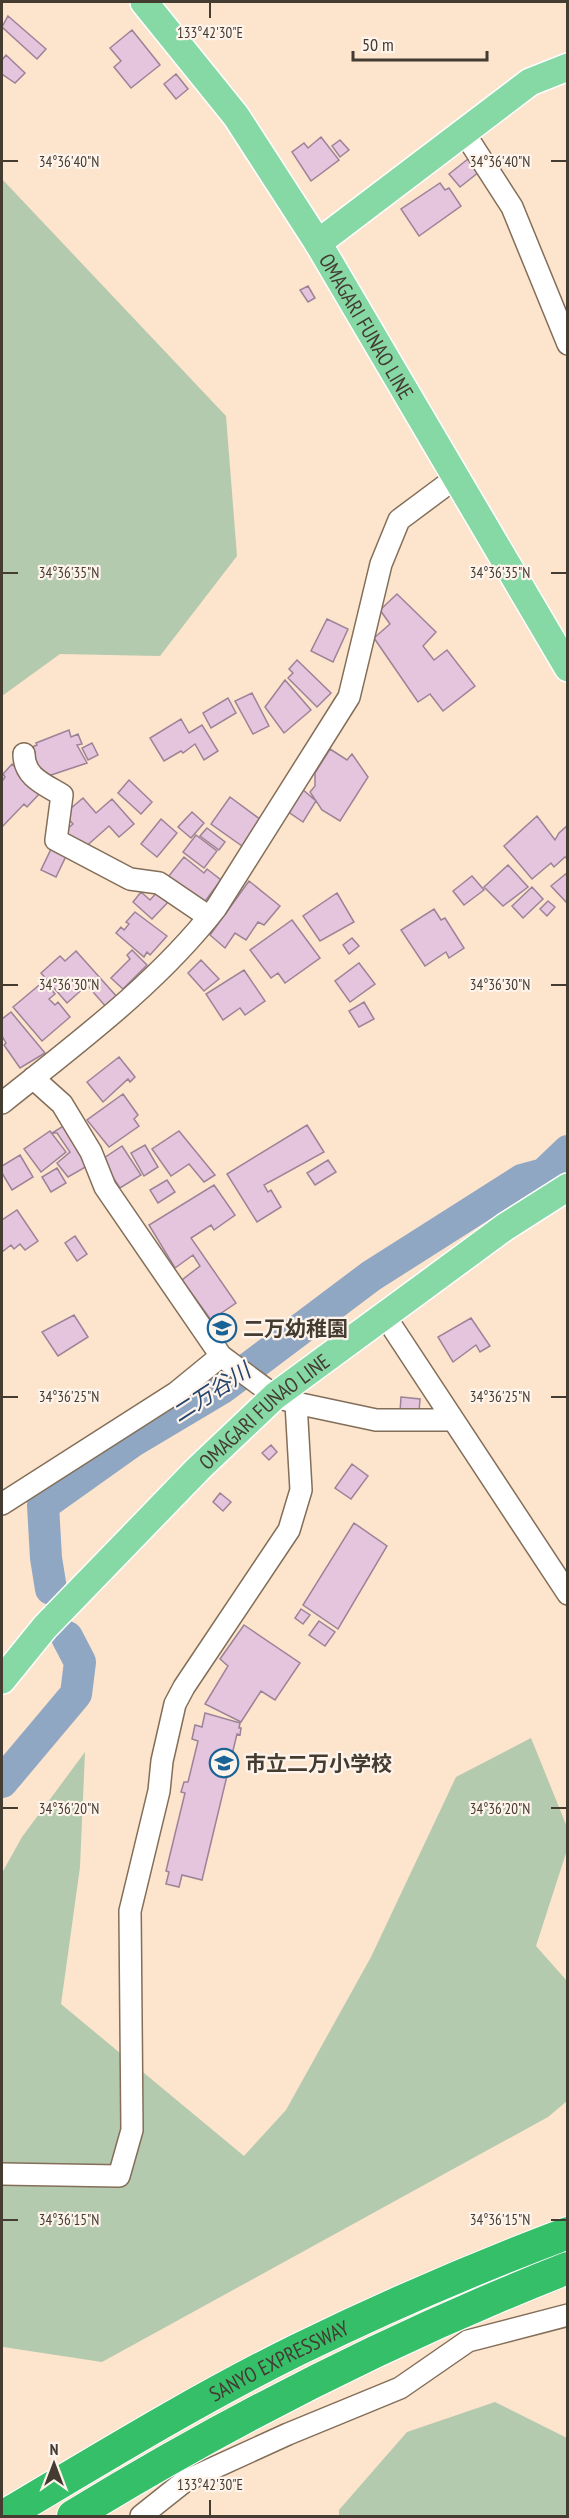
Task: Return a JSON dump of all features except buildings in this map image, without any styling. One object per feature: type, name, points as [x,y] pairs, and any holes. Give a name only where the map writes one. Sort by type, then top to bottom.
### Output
[{"type":"highway","name":"SANYO EXPRESSWAY","points":[[4,2517],[131,2441],[296,2351],[464,2272],[567,2233]]},
{"type":"highway","name":"SANYO EXPRESSWAY","points":[[73,2517],[144,2472],[306,2385],[477,2304],[567,2268]]},
{"type":"main road","name":"OMAGARI FUNAO LINE","points":[[144,2],[236,116],[318,243],[454,479],[567,668]]},
{"type":"main road","points":[[318,243],[530,82],[567,67]]},
{"type":"main road","name":"OMAGARI FUNAO LINE","points":[[2,1680],[69,1602],[198,1468],[286,1400],[385,1316],[505,1227],[567,1186]]},
{"type":"street","points":[[463,131],[512,207],[567,344]]},
{"type":"street","points":[[2,1103],[166,966],[209,917],[349,697],[381,564],[399,520],[454,479]]},
{"type":"street","points":[[24,754],[24,765],[34,778],[62,795],[56,840],[130,879],[159,883],[209,917]]},
{"type":"street","points":[[33,1078],[62,1104],[91,1152],[105,1187],[221,1356],[286,1400],[376,1420],[451,1420]]},
{"type":"street","points":[[385,1316],[567,1594]]},
{"type":"street","points":[[2,1504],[177,1392],[221,1356]]},
{"type":"street","points":[[2,2174],[119,2176],[132,2130],[130,1911],[159,1791],[162,1761],[175,1704],[184,1687],[289,1530],[301,1490],[286,1400]]},
{"type":"street","points":[[141,2517],[185,2481],[288,2434],[400,2388],[468,2341],[567,2315]]},
{"type":"green space","points":[[2,179],[226,416],[237,556],[160,656],[60,654],[2,696]]},
{"type":"green space","points":[[531,1738],[567,1827],[567,1850],[536,1946],[567,1981],[567,2101],[548,2117],[102,2362],[3,2347],[2,1873],[22,1837],[85,1752],[80,1867],[61,2004],[244,2156],[286,2110],[371,1957],[456,1777]]},
{"type":"green space","points":[[495,2402],[567,2438],[567,2516],[339,2516],[339,2510],[407,2432]]},
{"type":"waterway","name":"二万谷川","points":[[51,1589],[46,1558],[43,1505],[133,1441],[222,1388],[371,1276],[522,1180],[544,1174],[568,1151]]},
{"type":"waterway","name":"二万谷川","points":[[2,1782],[76,1694],[80,1662],[67,1637]]},
{"type":"place","name":"二万幼稚園","points":[[222,1328]]},
{"type":"place","name":"市立二万小学校","points":[[224,1763]]}]
